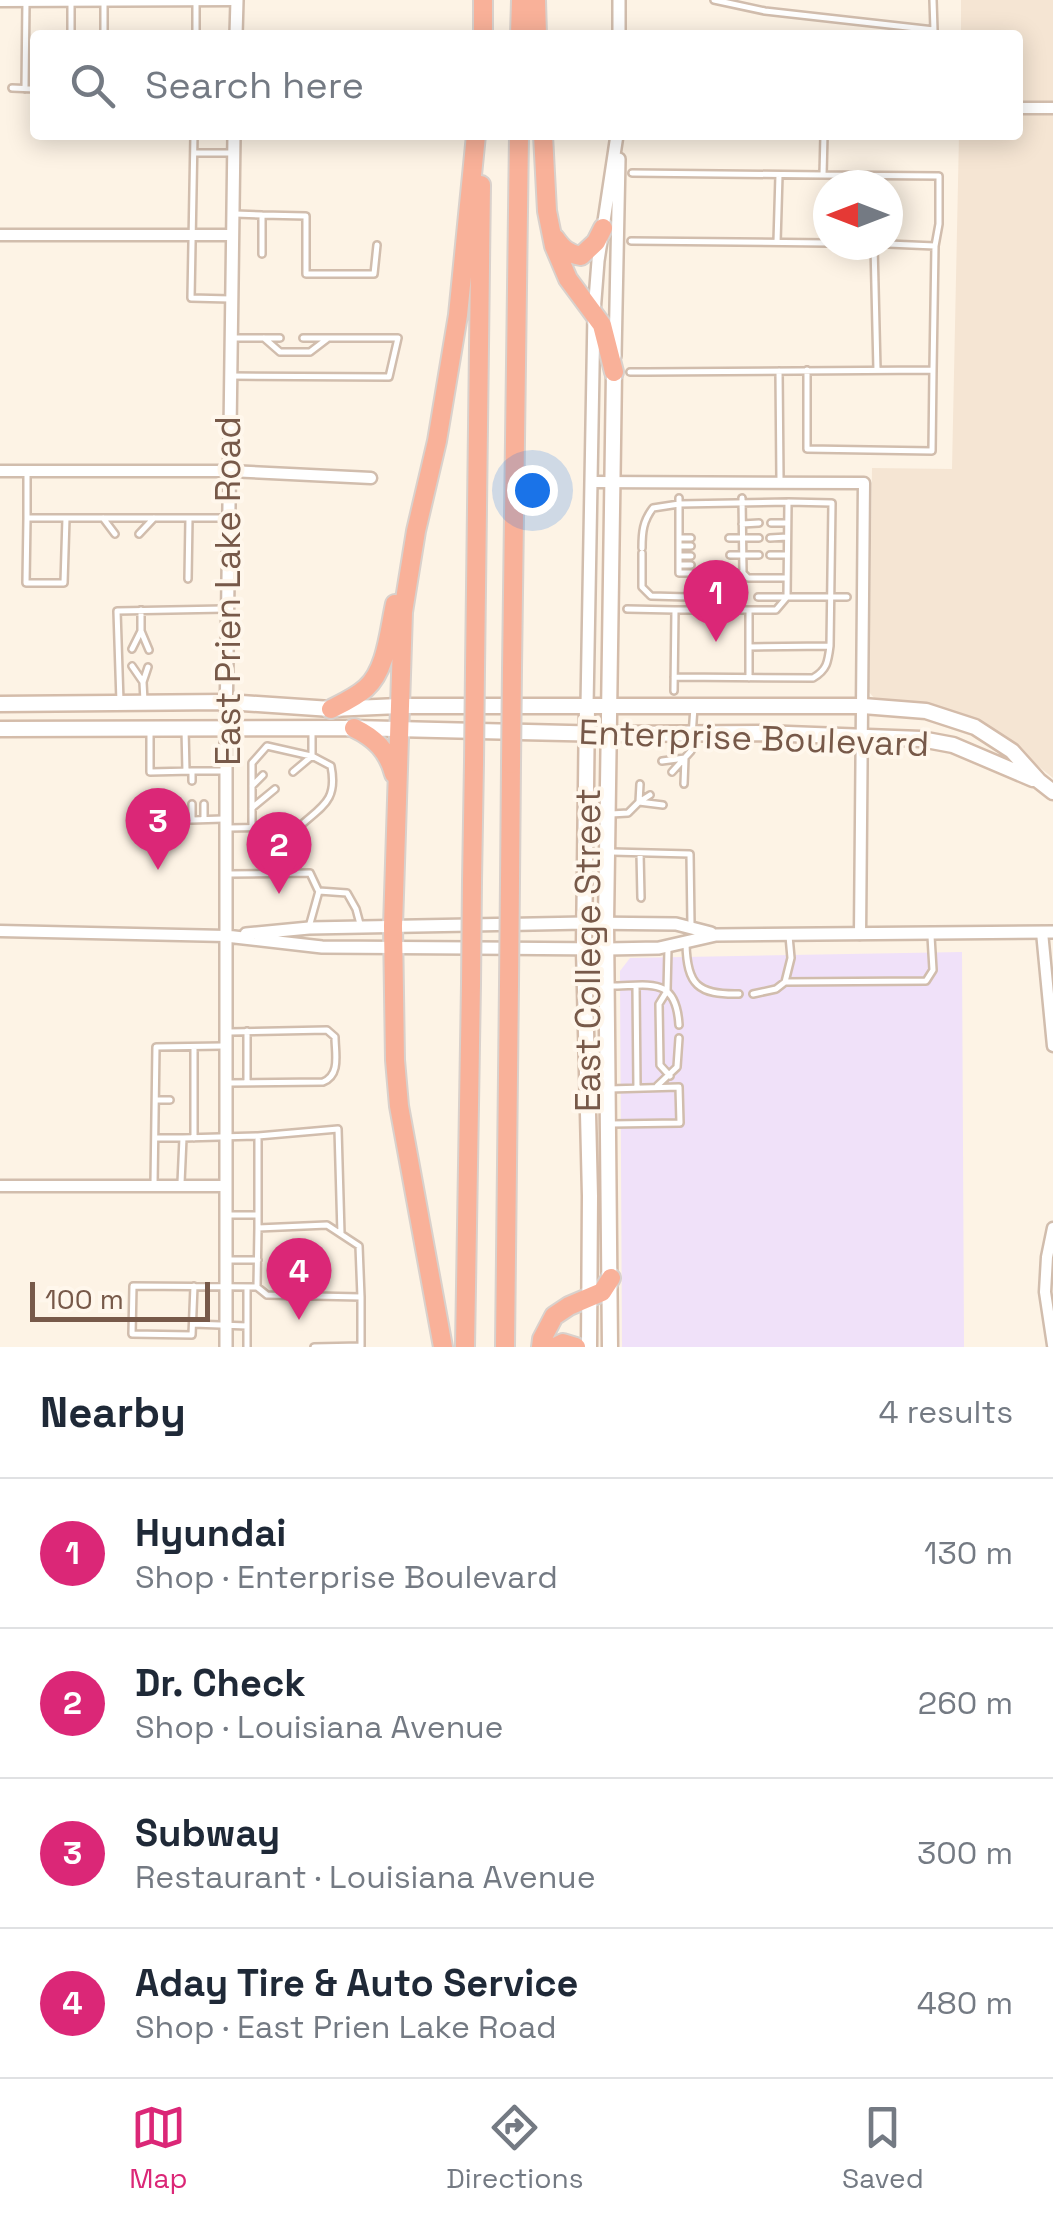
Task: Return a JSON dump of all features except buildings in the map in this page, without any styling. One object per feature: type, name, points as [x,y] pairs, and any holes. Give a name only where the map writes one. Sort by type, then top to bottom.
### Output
[{"type":"highway","points":[[483,0],[483,30]]},
{"type":"highway","points":[[520,30],[521,0]]},
{"type":"highway","points":[[536,0],[537,30]]},
{"type":"highway","points":[[444,1347],[398,1106],[392,926],[403,612],[458,315],[478,140]]},
{"type":"highway","points":[[464,1347],[479,140]]},
{"type":"highway","points":[[506,1347],[519,140]]},
{"type":"highway","points":[[543,140],[554,246],[568,278],[602,325],[622,372]]},
{"type":"highway","points":[[550,232],[562,247],[580,256],[596,242],[603,228]]},
{"type":"highway","points":[[331,709],[360,693],[378,673],[400,579],[416,531]]},
{"type":"highway","points":[[354,728],[368,734],[386,754],[398,794]]},
{"type":"highway","points":[[541,1347],[554,1316],[602,1292],[611,1278]]},
{"type":"highway","points":[[555,1347],[563,1343],[576,1347]]},
{"type":"main road","name":"East College Street","points":[[610,1347],[606,923],[614,482],[622,372]]},
{"type":"main road","name":"Enterprise Boulevard","points":[[0,704],[227,702],[331,709],[863,706],[926,710],[975,727],[1012,751],[1038,781]]},
{"type":"main road","points":[[120,704],[120,728]]},
{"type":"main road","name":"East College Street","points":[[587,706],[584,948],[589,1347]]},
{"type":"main road","name":"Enterprise Boulevard","points":[[0,729],[354,728],[921,739],[953,745],[1038,781]]},
{"type":"main road","points":[[1038,781],[1053,792]]},
{"type":"street","points":[[0,0],[237,0],[236,30]]},
{"type":"street","points":[[619,0],[619,30]]},
{"type":"street","points":[[1023,108],[1053,108]]},
{"type":"street","name":"East Prien Lake Road","points":[[226,1347],[226,728],[234,140]]},
{"type":"street","name":"East College Street","points":[[587,706],[594,313],[616,140]]},
{"type":"street","name":"East College Street","points":[[617,140],[622,372]]},
{"type":"street","points":[[0,235],[231,235]]},
{"type":"street","points":[[0,471],[229,471],[371,478]]},
{"type":"street","points":[[591,482],[864,483],[860,934]]},
{"type":"street","points":[[226,936],[309,928],[584,923],[676,924],[716,934],[1048,932],[1053,1046]]},
{"type":"street","points":[[0,931],[226,936],[293,945],[392,948],[607,949],[668,946],[716,934]]},
{"type":"street","points":[[0,1186],[226,1186]]},
{"type":"street","points":[[1053,1228],[1047,1257],[1053,1345]]},
{"type":"lane","points":[[104,0],[104,30]]},
{"type":"lane","points":[[196,0],[196,30]]},
{"type":"lane","points":[[714,0],[765,11],[918,30]]},
{"type":"lane","points":[[934,0],[934,30]]},
{"type":"lane","points":[[25,89],[30,1]]},
{"type":"lane","points":[[71,1],[71,30]]},
{"type":"lane","points":[[12,88],[30,89]]},
{"type":"lane","points":[[194,140],[191,298],[230,299]]},
{"type":"lane","points":[[823,170],[824,140]]},
{"type":"lane","points":[[194,153],[233,153]]},
{"type":"lane","points":[[632,173],[813,175]]},
{"type":"lane","points":[[778,242],[779,174]]},
{"type":"lane","points":[[807,370],[807,449],[932,450],[939,176],[903,176]]},
{"type":"lane","points":[[232,214],[306,216],[306,274],[374,274],[376,245]]},
{"type":"lane","points":[[262,215],[262,254]]},
{"type":"lane","points":[[632,242],[813,243]]},
{"type":"lane","points":[[903,245],[935,246]]},
{"type":"lane","points":[[874,260],[876,370]]},
{"type":"lane","points":[[230,338],[280,338]]},
{"type":"lane","points":[[264,338],[280,352],[310,352],[328,338]]},
{"type":"lane","points":[[230,376],[389,377],[398,338],[303,338]]},
{"type":"lane","points":[[622,372],[933,370]]},
{"type":"lane","points":[[779,371],[780,483]]},
{"type":"lane","points":[[27,471],[26,582],[64,583],[66,518]]},
{"type":"lane","points":[[742,500],[743,569],[748,578],[787,578]]},
{"type":"lane","points":[[679,501],[678,573],[691,573]]},
{"type":"lane","points":[[674,678],[812,678],[823,672],[830,646],[832,502],[679,501],[653,508],[645,518],[642,533],[642,587],[651,596],[688,597]]},
{"type":"lane","points":[[627,609],[776,610],[786,597],[788,502]]},
{"type":"lane","points":[[27,518],[228,518]]},
{"type":"lane","points":[[103,518],[115,534]]},
{"type":"lane","points":[[138,534],[154,518]]},
{"type":"lane","points":[[188,579],[189,518]]},
{"type":"lane","points":[[742,524],[759,523]]},
{"type":"lane","points":[[772,523],[787,523]]},
{"type":"lane","points":[[678,538],[691,538]]},
{"type":"lane","points":[[730,538],[759,538]]},
{"type":"lane","points":[[770,538],[787,538]]},
{"type":"lane","points":[[678,546],[691,546]]},
{"type":"lane","points":[[730,546],[742,546]]},
{"type":"lane","points":[[678,556],[691,556]]},
{"type":"lane","points":[[730,556],[759,556]]},
{"type":"lane","points":[[770,556],[787,556]]},
{"type":"lane","points":[[678,565],[691,565]]},
{"type":"lane","points":[[730,569],[743,569]]},
{"type":"lane","points":[[758,597],[847,597]]},
{"type":"lane","points":[[120,704],[117,611],[228,608]]},
{"type":"lane","points":[[141,610],[148,650]]},
{"type":"lane","points":[[674,691],[675,610]]},
{"type":"lane","points":[[749,610],[749,678]]},
{"type":"lane","points":[[132,650],[142,632]]},
{"type":"lane","points":[[749,647],[830,646]]},
{"type":"lane","points":[[132,666],[144,682]]},
{"type":"lane","points":[[144,704],[148,667]]},
{"type":"lane","points":[[672,772],[691,751],[694,705]]},
{"type":"lane","points":[[150,728],[150,772],[226,771]]},
{"type":"lane","points":[[185,728],[192,782]]},
{"type":"lane","points":[[293,772],[312,756],[312,728]]},
{"type":"lane","points":[[175,804],[175,820],[252,828],[299,827],[329,800],[334,784],[331,766],[312,756],[267,746],[252,763],[252,828]]},
{"type":"lane","points":[[281,760],[290,752]]},
{"type":"lane","points":[[662,761],[685,758]]},
{"type":"lane","points":[[684,784],[685,758]]},
{"type":"lane","points":[[204,771],[204,782]]},
{"type":"lane","points":[[174,772],[174,782]]},
{"type":"lane","points":[[252,786],[263,775]]},
{"type":"lane","points":[[639,802],[640,784]]},
{"type":"lane","points":[[252,808],[275,789]]},
{"type":"lane","points":[[608,814],[628,813],[650,794]]},
{"type":"lane","points":[[639,802],[663,805]]},
{"type":"lane","points":[[192,804],[192,820]]},
{"type":"lane","points":[[204,804],[204,820]]},
{"type":"lane","points":[[607,852],[690,854],[691,928]]},
{"type":"lane","points":[[640,853],[642,898]]},
{"type":"lane","points":[[226,874],[310,873],[319,891],[309,928]]},
{"type":"lane","points":[[319,891],[346,893],[356,909],[360,927]]},
{"type":"lane","points":[[753,994],[766,993],[786,982],[926,981],[932,970],[931,933]]},
{"type":"lane","points":[[786,982],[791,958],[789,934]]},
{"type":"lane","points":[[686,942],[687,968],[693,983],[706,991],[739,994]]},
{"type":"lane","points":[[668,946],[667,990],[659,1004],[660,1064],[670,1076]]},
{"type":"lane","points":[[607,986],[657,986],[667,990],[678,1006],[679,1025]]},
{"type":"lane","points":[[636,986],[637,1088]]},
{"type":"lane","points":[[226,1032],[327,1030],[335,1036],[336,1066],[328,1080],[226,1083]]},
{"type":"lane","points":[[247,1083],[248,1031]]},
{"type":"lane","points":[[655,1088],[677,1067],[679,1038]]},
{"type":"lane","points":[[154,1186],[159,1058],[156,1046],[226,1046]]},
{"type":"lane","points":[[194,1047],[194,1138]]},
{"type":"lane","points":[[185,1058],[194,1058]]},
{"type":"lane","points":[[608,1090],[678,1087],[680,1122],[608,1124]]},
{"type":"lane","points":[[156,1100],[170,1100]]},
{"type":"lane","points":[[185,1101],[194,1101]]},
{"type":"lane","points":[[156,1138],[338,1130],[340,1234]]},
{"type":"lane","points":[[257,1287],[258,1136]]},
{"type":"lane","points":[[181,1186],[183,1138]]},
{"type":"lane","points":[[226,1216],[258,1214]]},
{"type":"lane","points":[[258,1228],[327,1225],[359,1246],[361,1346],[314,1347]]},
{"type":"lane","points":[[226,1260],[258,1260]]},
{"type":"lane","points":[[194,1286],[192,1335],[132,1334],[133,1286],[194,1286],[226,1286],[257,1287],[267,1295],[361,1297]]},
{"type":"lane","points":[[246,1287],[248,1347]]},
{"type":"lane","points":[[193,1324],[247,1326]]},
{"type":"shaded area","points":[[961,0],[1053,0],[1053,778],[978,723],[930,705],[875,699],[869,692],[872,468],[952,469],[959,140],[1023,140],[1023,30],[961,30]]},
{"type":"shaded area","points":[[962,952],[964,1347],[622,1347],[620,971],[630,958]]},
{"type":"place","name":"Hyundai","points":[[716,642]]},
{"type":"place","name":"Subway","points":[[158,870]]},
{"type":"place","name":"Dr. Check","points":[[279,894]]},
{"type":"place","name":"Aday Tire & Auto Service","points":[[299,1320]]}]
